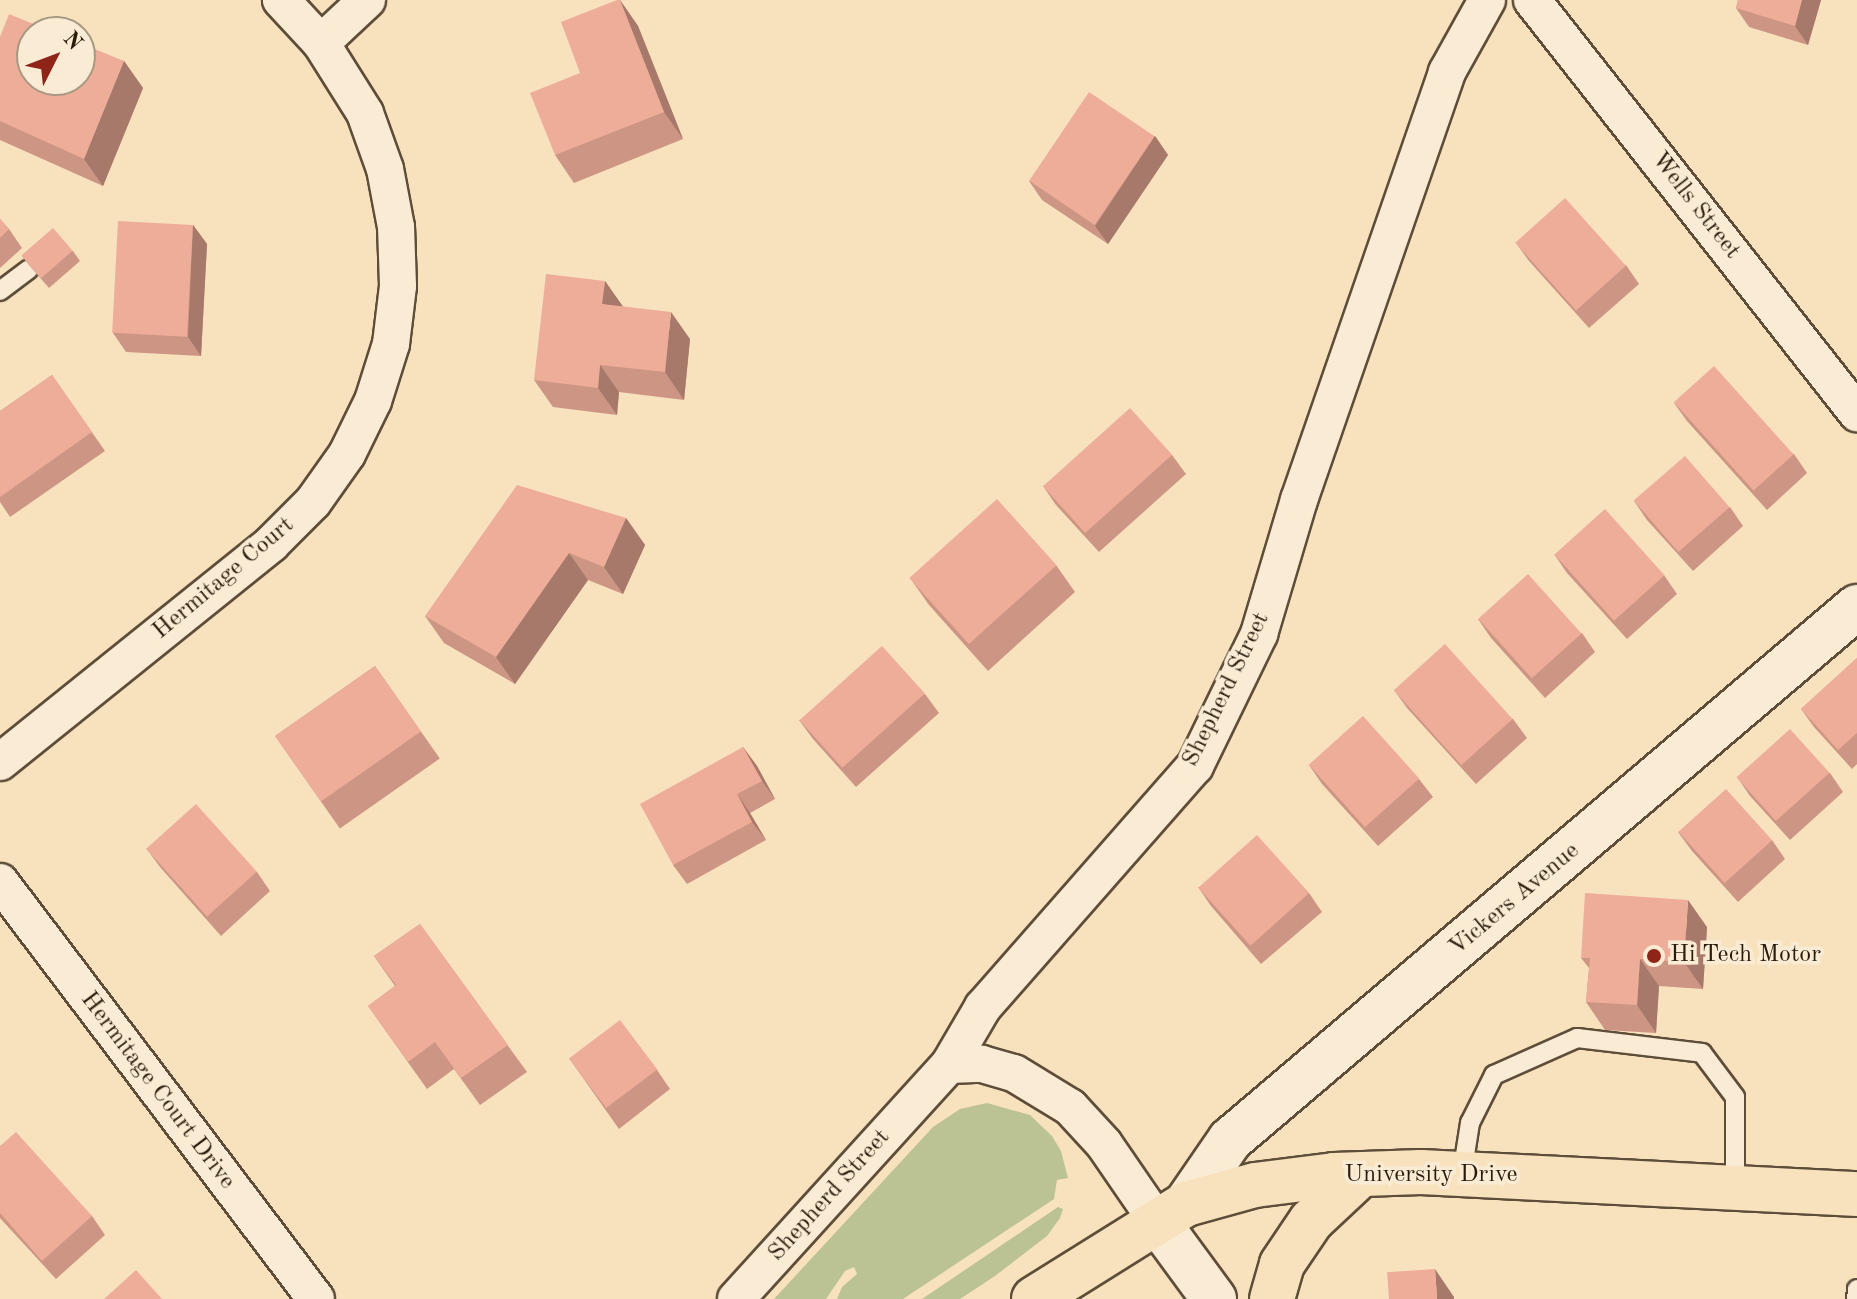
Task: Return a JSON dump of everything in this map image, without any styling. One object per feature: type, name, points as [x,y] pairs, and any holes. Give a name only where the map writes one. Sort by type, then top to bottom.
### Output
[{"type":"main road","name":"Vickers Avenue","points":[[1172,1214],[1230,1140],[1857,607]]},
{"type":"main road","name":"University Drive","points":[[1034,1299],[1172,1214],[1255,1185],[1360,1175],[1462,1174],[1857,1194]]},
{"type":"main road","points":[[1272,1299],[1282,1264],[1311,1221],[1360,1175]]},
{"type":"main road","points":[[1172,1214],[1214,1299]]},
{"type":"street","name":"Hermitage Court","points":[[0,762],[271,544],[313,502],[347,454],[373,401],[391,344],[398,286],[396,227],[385,169],[365,113],[321,43],[281,0]]},
{"type":"street","points":[[321,43],[367,0]]},
{"type":"street","name":"Shepherd Street","points":[[736,1299],[949,1065],[983,1007],[1195,766],[1259,634],[1299,500],[1447,72],[1487,0]]},
{"type":"street","name":"Wells Street","points":[[1532,0],[1857,413]]},
{"type":"street","name":"Hermitage Court Drive","points":[[0,882],[316,1299]]},
{"type":"street","points":[[949,1065],[982,1064],[1014,1073],[1070,1107],[1172,1214]]},
{"type":"lane","points":[[0,291],[29,269]]},
{"type":"lane","points":[[1462,1174],[1470,1123],[1494,1075],[1577,1038],[1702,1053],[1735,1097],[1735,1187]]},
{"type":"lane","points":[[1856,1299],[1857,1289]]},
{"type":"green space","points":[[987,1103],[1030,1115],[1052,1136],[1061,1151],[1068,1178],[1057,1180],[1054,1199],[903,1299],[837,1299],[842,1287],[857,1274],[854,1267],[845,1271],[826,1299],[774,1299],[933,1127],[960,1109]]},
{"type":"green space","points":[[1058,1207],[1063,1209],[1060,1218],[1047,1236],[995,1276],[960,1299],[922,1299]]},
{"type":"building","points":[[620,0],[664,112],[555,155],[530,93],[580,73],[561,22]]},
{"type":"building","points":[[1738,0],[1802,0],[1795,26],[1736,8]]},
{"type":"building","points":[[9,14],[16,17],[16,96],[96,96],[96,50],[124,61],[84,159],[0,121],[0,37]]},
{"type":"building","points":[[1089,92],[1154,136],[1095,225],[1029,181]]},
{"type":"building","points":[[1565,198],[1626,266],[1576,310],[1515,243]]},
{"type":"building","points":[[0,219],[9,229],[0,238]]},
{"type":"building","points":[[118,221],[193,225],[187,337],[112,333]]},
{"type":"building","points":[[53,228],[73,251],[41,278],[21,256]]},
{"type":"building","points":[[546,274],[605,281],[602,304],[671,312],[665,372],[600,365],[598,388],[534,380]]},
{"type":"building","points":[[1714,366],[1794,454],[1753,491],[1674,402]]},
{"type":"building","points":[[52,375],[92,432],[0,497],[0,411]]},
{"type":"building","points":[[1130,408],[1172,455],[1085,533],[1043,486]]},
{"type":"building","points":[[1685,456],[1730,507],[1678,552],[1634,501]]},
{"type":"building","points":[[517,485],[626,518],[604,567],[569,553],[496,657],[425,616]]},
{"type":"building","points":[[997,499],[1057,565],[969,644],[909,578]]},
{"type":"building","points":[[1605,509],[1665,575],[1614,621],[1554,555]]},
{"type":"building","points":[[1528,574],[1582,633],[1532,678],[1478,619]]},
{"type":"building","points":[[1445,644],[1513,719],[1461,765],[1394,690]]},
{"type":"building","points":[[882,646],[925,694],[842,768],[800,720]]},
{"type":"building","points":[[1857,658],[1857,733],[1838,750],[1801,709]]},
{"type":"building","points":[[375,666],[421,732],[321,802],[275,736]]},
{"type":"building","points":[[1363,716],[1419,778],[1365,827],[1309,765]]},
{"type":"building","points":[[1790,729],[1829,773],[1776,821],[1736,777]]},
{"type":"building","points":[[743,747],[762,781],[737,794],[752,822],[673,865],[640,804]]},
{"type":"building","points":[[1726,789],[1772,840],[1725,883],[1678,832]]},
{"type":"building","points":[[196,804],[257,872],[207,916],[146,849]]},
{"type":"building","points":[[1257,835],[1309,893],[1250,946],[1198,888]]},
{"type":"building","points":[[1585,893],[1688,900],[1684,962],[1640,959],[1637,1005],[1586,1002],[1590,958],[1581,958]]},
{"type":"building","points":[[420,924],[508,1045],[461,1078],[435,1042],[408,1062],[368,1006],[396,985],[374,956]]},
{"type":"building","points":[[620,1020],[657,1070],[606,1108],[569,1059]]},
{"type":"building","points":[[16,1132],[92,1216],[42,1261],[0,1213],[0,1146]]},
{"type":"building","points":[[1435,1269],[1437,1299],[1389,1299],[1387,1272]]},
{"type":"building","points":[[136,1270],[162,1299],[104,1299]]},
{"type":"place","name":"Hi Tech Motor","points":[[1654,956]]}]
